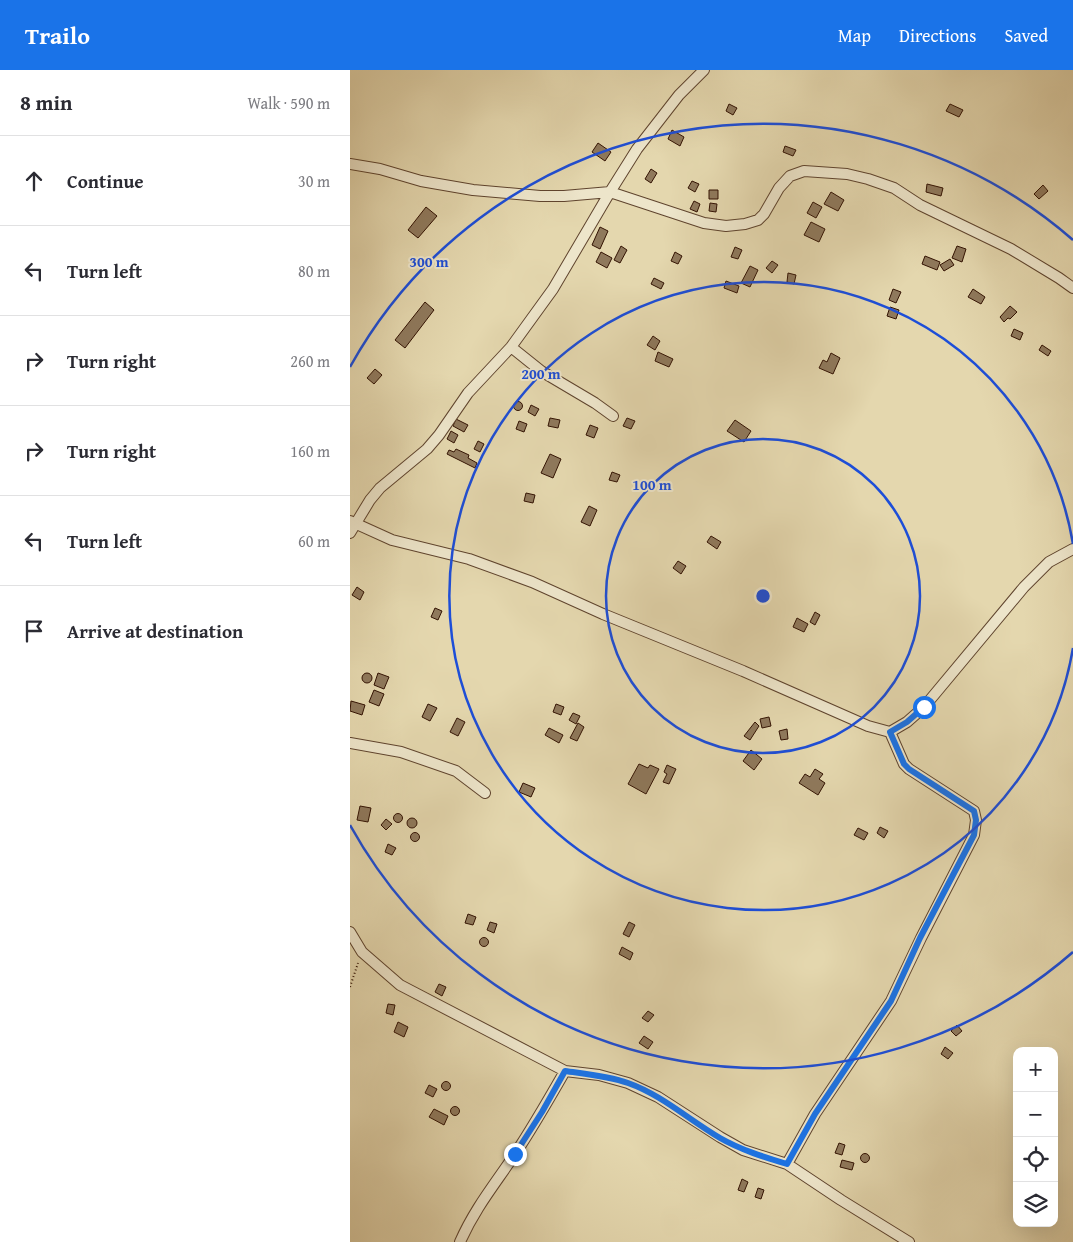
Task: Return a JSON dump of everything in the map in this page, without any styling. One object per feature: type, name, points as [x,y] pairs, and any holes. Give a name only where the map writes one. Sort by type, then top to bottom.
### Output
[{"type":"street","points":[[350,533],[353,522],[380,488],[428,449],[468,393],[511,347],[553,289],[637,149],[679,94],[704,70]]},
{"type":"street","points":[[350,164],[380,169],[421,181],[473,190],[548,196],[610,192],[704,224],[726,226],[745,224],[758,220],[764,214],[779,188],[790,176],[804,171],[847,174],[894,188],[920,205],[1018,254],[1073,288]]},
{"type":"street","points":[[511,347],[541,372],[595,403],[613,416]]},
{"type":"street","points":[[353,522],[392,540],[469,559],[532,582],[868,726],[890,732],[907,722],[924,707],[1024,587],[1049,562],[1073,549]]},
{"type":"street","points":[[787,1164],[815,1114],[891,1001],[920,938],[974,835],[976,820],[974,811],[909,769],[904,764],[890,732]]},
{"type":"street","points":[[350,743],[401,752],[456,771],[485,792]]},
{"type":"street","points":[[350,932],[362,952],[400,985],[565,1071],[599,1075],[628,1083],[658,1096],[720,1137],[744,1150],[787,1164],[908,1242]]},
{"type":"street","points":[[460,1242],[470,1219],[542,1112],[565,1071]]},
{"type":"path","points":[[350,987],[362,952]]},
{"type":"building","points":[[729,104],[737,108],[733,115],[726,111]]},
{"type":"building","points":[[950,104],[963,110],[959,117],[946,111]]},
{"type":"building","points":[[672,130],[684,137],[680,146],[668,139]]},
{"type":"building","points":[[598,143],[611,152],[605,161],[592,152]]},
{"type":"building","points":[[785,146],[796,150],[793,156],[783,152]]},
{"type":"building","points":[[651,169],[657,173],[651,183],[645,179]]},
{"type":"building","points":[[692,181],[699,184],[695,192],[688,188]]},
{"type":"building","points":[[927,184],[943,188],[941,196],[926,192]]},
{"type":"building","points":[[1043,185],[1048,191],[1039,199],[1034,194]]},
{"type":"building","points":[[709,190],[718,190],[718,199],[709,199]]},
{"type":"building","points":[[831,192],[844,200],[838,211],[824,204]]},
{"type":"building","points":[[694,201],[700,204],[697,212],[690,209]]},
{"type":"building","points":[[813,202],[822,207],[816,218],[807,213]]},
{"type":"building","points":[[710,203],[717,204],[716,212],[709,211]]},
{"type":"building","points":[[426,207],[437,216],[418,238],[408,230]]},
{"type":"building","points":[[811,222],[825,229],[819,242],[804,235]]},
{"type":"building","points":[[600,227],[608,231],[600,249],[592,245]]},
{"type":"building","points":[[621,246],[627,250],[620,263],[614,260]]},
{"type":"building","points":[[957,246],[966,249],[962,262],[952,258]]},
{"type":"building","points":[[735,247],[742,250],[738,259],[731,257]]},
{"type":"building","points":[[601,252],[612,258],[607,268],[596,262]]},
{"type":"building","points":[[675,252],[682,256],[678,264],[671,261]]},
{"type":"building","points":[[925,256],[940,262],[937,270],[922,264]]},
{"type":"building","points":[[950,259],[954,265],[944,271],[940,265]]},
{"type":"building","points":[[772,261],[778,265],[772,273],[766,268]]},
{"type":"building","points":[[750,266],[758,270],[750,287],[741,283]]},
{"type":"building","points":[[788,273],[796,275],[794,284],[787,282]]},
{"type":"building","points":[[654,278],[664,283],[661,289],[651,284]]},
{"type":"building","points":[[726,281],[739,286],[737,293],[724,288]]},
{"type":"building","points":[[893,289],[901,292],[896,303],[889,300]]},
{"type":"building","points":[[973,289],[985,297],[981,304],[968,297]]},
{"type":"building","points":[[425,302],[434,310],[405,348],[395,340]]},
{"type":"building","points":[[1010,306],[1017,312],[1004,322],[1000,317]]},
{"type":"building","points":[[890,307],[899,310],[896,319],[887,316]]},
{"type":"building","points":[[1014,329],[1023,333],[1020,340],[1011,336]]},
{"type":"building","points":[[653,336],[660,341],[655,350],[647,345]]},
{"type":"building","points":[[1042,345],[1051,351],[1048,356],[1039,350]]},
{"type":"building","points":[[658,352],[673,359],[669,367],[655,361]]},
{"type":"building","points":[[831,353],[840,358],[833,374],[819,368],[823,360],[827,362]]},
{"type":"building","points":[[375,369],[382,375],[374,384],[367,378]]},
{"type":"building","points":[[518,401],[523,406],[518,411],[513,406]]},
{"type":"building","points":[[531,405],[539,409],[535,416],[528,412]]},
{"type":"building","points":[[550,418],[560,420],[558,428],[548,426]]},
{"type":"building","points":[[627,418],[635,421],[631,429],[623,426]]},
{"type":"building","points":[[456,419],[468,425],[464,432],[453,426]]},
{"type":"building","points":[[735,420],[751,431],[744,442],[727,431]]},
{"type":"building","points":[[519,421],[527,424],[524,432],[516,429]]},
{"type":"building","points":[[590,425],[598,428],[594,438],[586,435]]},
{"type":"building","points":[[451,431],[458,435],[454,443],[447,439]]},
{"type":"building","points":[[478,441],[484,444],[480,452],[474,449]]},
{"type":"building","points":[[456,449],[469,455],[468,458],[477,463],[475,468],[447,454],[449,450],[454,452]]},
{"type":"building","points":[[550,454],[561,459],[553,478],[541,473]]},
{"type":"building","points":[[612,472],[620,475],[617,482],[609,480]]},
{"type":"building","points":[[526,493],[535,495],[533,503],[524,501]]},
{"type":"building","points":[[589,506],[597,510],[590,526],[581,522]]},
{"type":"building","points":[[711,536],[721,542],[717,549],[707,542]]},
{"type":"building","points":[[678,561],[686,566],[681,574],[673,568]]},
{"type":"building","points":[[357,587],[364,592],[360,600],[352,595]]},
{"type":"building","points":[[435,608],[442,611],[438,620],[431,617]]},
{"type":"building","points":[[815,612],[820,615],[815,625],[810,622]]},
{"type":"building","points":[[797,618],[808,624],[804,632],[793,627]]},
{"type":"building","points":[[365,673],[369,673],[372,678],[371,682],[365,683],[362,680],[362,676]]},
{"type":"building","points":[[378,673],[389,677],[384,689],[374,685]]},
{"type":"building","points":[[374,690],[384,694],[379,706],[369,702]]},
{"type":"building","points":[[351,701],[365,705],[362,715],[350,711]]},
{"type":"building","points":[[428,704],[437,708],[430,721],[422,717]]},
{"type":"building","points":[[556,704],[564,707],[561,715],[553,712]]},
{"type":"building","points":[[573,713],[580,716],[576,724],[569,720]]},
{"type":"building","points":[[769,717],[771,726],[762,728],[760,719]]},
{"type":"building","points":[[457,718],[465,722],[458,736],[450,732]]},
{"type":"building","points":[[755,722],[759,726],[750,740],[744,736]]},
{"type":"building","points":[[578,723],[584,727],[577,741],[570,738]]},
{"type":"building","points":[[549,728],[563,735],[559,743],[545,735]]},
{"type":"building","points":[[787,729],[788,739],[781,740],[779,731]]},
{"type":"building","points":[[751,750],[762,759],[754,770],[743,761]]},
{"type":"building","points":[[639,764],[648,768],[650,765],[659,769],[646,794],[628,784]]},
{"type":"building","points":[[667,765],[676,769],[669,784],[663,782],[667,774],[664,772]]},
{"type":"building","points":[[815,769],[823,774],[819,779],[825,783],[818,795],[799,783],[805,774],[810,777]]},
{"type":"building","points":[[523,783],[535,788],[531,797],[519,792]]},
{"type":"building","points":[[360,806],[371,808],[368,822],[357,820]]},
{"type":"building","points":[[398,813],[403,818],[398,823],[393,818]]},
{"type":"building","points":[[410,818],[414,818],[417,823],[416,827],[410,828],[407,825],[407,821]]},
{"type":"building","points":[[386,819],[392,824],[386,830],[381,825]]},
{"type":"building","points":[[880,827],[888,831],[884,838],[877,833]]},
{"type":"building","points":[[858,828],[868,833],[864,840],[854,835]]},
{"type":"building","points":[[415,832],[420,837],[415,842],[410,837]]},
{"type":"building","points":[[388,844],[396,848],[392,855],[385,852]]},
{"type":"building","points":[[468,914],[476,917],[473,925],[465,923]]},
{"type":"building","points":[[490,922],[497,924],[494,933],[487,930]]},
{"type":"building","points":[[629,922],[635,925],[629,937],[623,934]]},
{"type":"building","points":[[484,937],[489,942],[484,947],[479,942]]},
{"type":"building","points":[[622,947],[633,953],[630,960],[619,954]]},
{"type":"building","points":[[439,984],[446,987],[442,996],[435,992]]},
{"type":"building","points":[[388,1004],[395,1005],[393,1015],[386,1013]]},
{"type":"building","points":[[648,1011],[654,1015],[648,1022],[642,1018]]},
{"type":"building","points":[[398,1022],[408,1027],[404,1037],[394,1032]]},
{"type":"building","points":[[957,1025],[962,1031],[956,1036],[951,1031]]},
{"type":"building","points":[[644,1036],[653,1042],[648,1049],[639,1043]]},
{"type":"building","points":[[945,1047],[953,1053],[948,1059],[941,1054]]},
{"type":"building","points":[[446,1081],[451,1086],[446,1091],[441,1086]]},
{"type":"building","points":[[429,1085],[437,1089],[433,1097],[425,1093]]},
{"type":"building","points":[[455,1106],[460,1111],[455,1116],[450,1111]]},
{"type":"building","points":[[434,1109],[448,1116],[444,1125],[429,1117]]},
{"type":"building","points":[[839,1143],[845,1145],[842,1155],[835,1153]]},
{"type":"building","points":[[865,1153],[870,1158],[865,1163],[860,1158]]},
{"type":"building","points":[[842,1160],[854,1163],[852,1170],[840,1167]]},
{"type":"building","points":[[742,1179],[748,1182],[744,1192],[738,1190]]},
{"type":"building","points":[[758,1188],[764,1190],[761,1199],[755,1197]]},
{"type":"route","points":[[515,1154],[565,1071],[599,1075],[628,1083],[658,1096],[720,1137],[744,1150],[787,1164],[815,1114],[891,1001],[920,938],[974,835],[976,820],[974,811],[909,769],[904,764],[890,732],[907,722],[924,707]]}]
